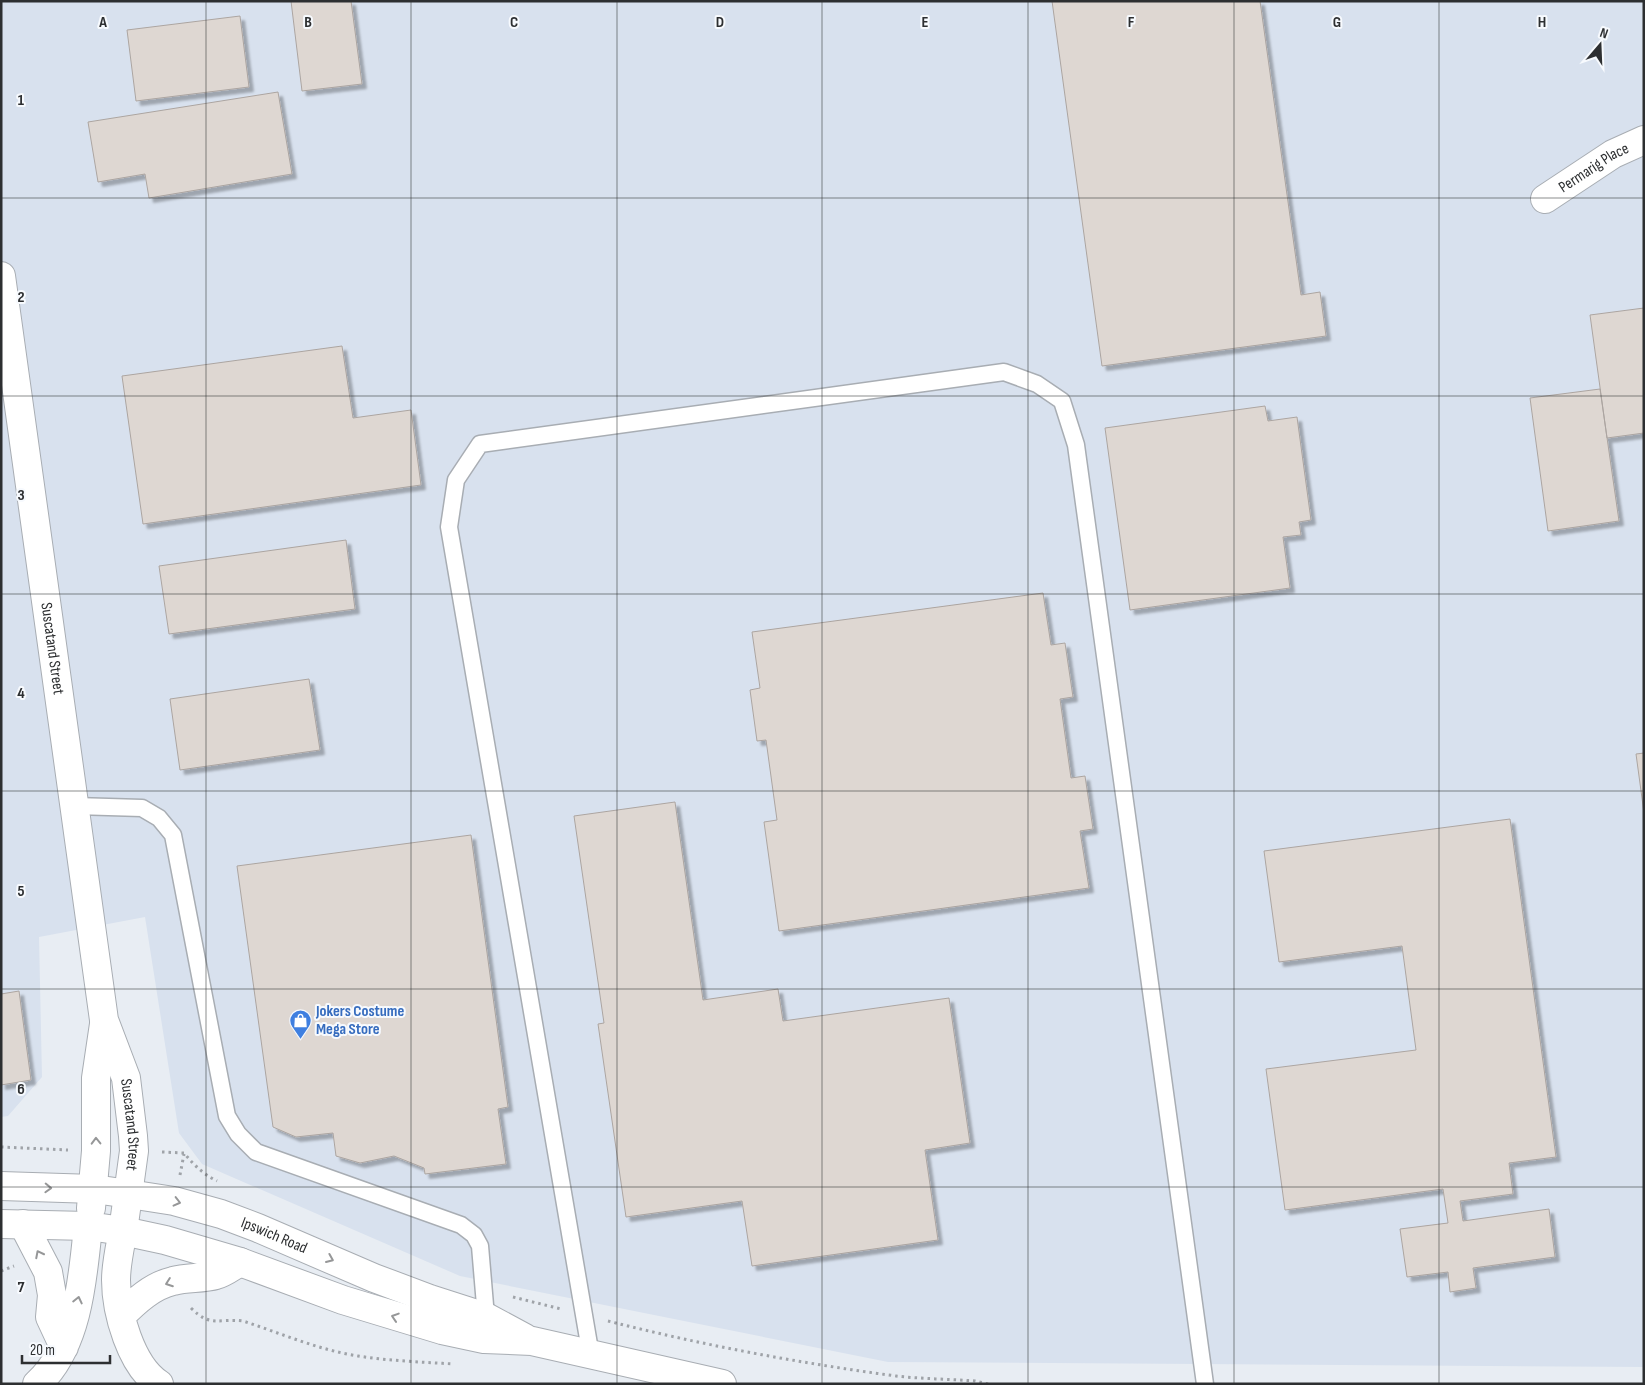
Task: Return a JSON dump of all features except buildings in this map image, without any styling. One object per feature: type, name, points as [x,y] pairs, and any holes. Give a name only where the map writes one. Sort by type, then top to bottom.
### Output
[{"type":"main road","name":"Permarig Place","points":[[1545,199],[1613,154],[1644,140]]},
{"type":"main road","name":"Suscatand Street","points":[[1,276],[104,1020],[126,1078],[134,1151],[129,1194],[118,1256],[116,1282],[121,1316],[132,1351],[145,1369],[160,1384]]},
{"type":"main road","name":"Suscatand Street","points":[[37,1384],[45,1377],[64,1347],[79,1294],[94,1189],[96,1078],[104,1020]]},
{"type":"main road","name":"Ipswich Road","points":[[1,1186],[94,1189],[174,1201],[221,1214],[421,1296],[486,1317],[532,1341]]},
{"type":"main road","name":"Ipswich Road","points":[[12,1224],[88,1226],[123,1231],[184,1245],[240,1262],[343,1300],[424,1326],[484,1339],[532,1341],[591,1356],[722,1384]]},
{"type":"main road","points":[[12,1224],[48,1272],[52,1295],[50,1317],[64,1347]]},
{"type":"main road","points":[[121,1316],[139,1298],[154,1289],[172,1281],[216,1275],[240,1262]]},
{"type":"lane","points":[[591,1356],[449,527],[456,480],[480,444],[1004,372],[1037,384],[1062,400],[1076,444],[1205,1384]]},
{"type":"lane","points":[[75,806],[142,808],[159,818],[173,835],[227,1116],[238,1134],[256,1152],[461,1225],[474,1235],[480,1246],[486,1317]]},
{"type":"path","points":[[1,1147],[35,1149]]},
{"type":"path","points":[[190,1306],[200,1317],[207,1320],[243,1321],[328,1349],[356,1356],[456,1364]]},
{"type":"shaded area","points":[[1,1],[1644,1],[1644,1367],[888,1362],[460,1276],[202,1164],[179,1133],[145,917],[39,937],[42,1077],[8,1116],[1,1117]]},
{"type":"place","name":"Jokers Costume Mega Store","points":[[300,1039]]}]
